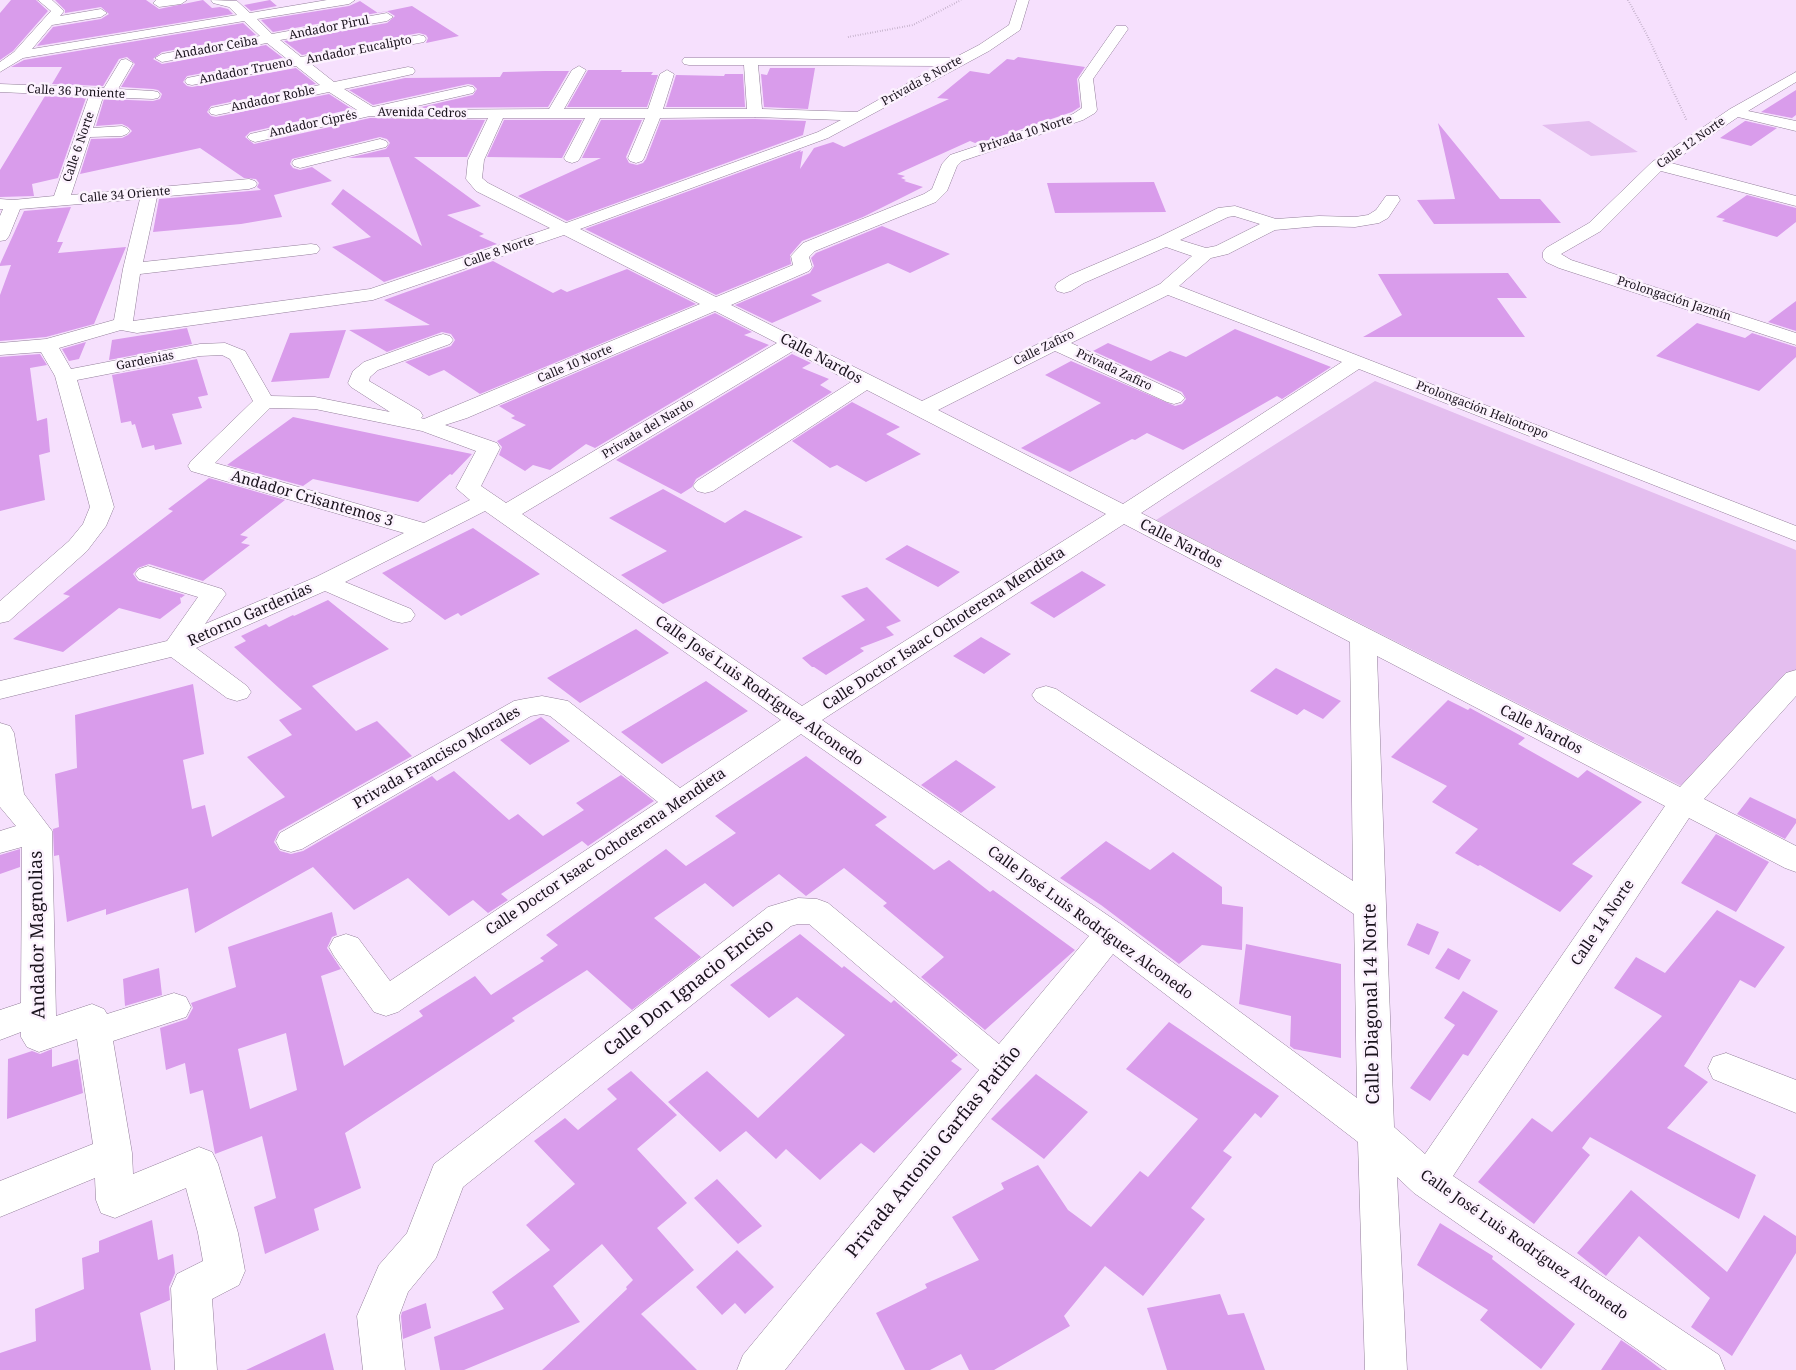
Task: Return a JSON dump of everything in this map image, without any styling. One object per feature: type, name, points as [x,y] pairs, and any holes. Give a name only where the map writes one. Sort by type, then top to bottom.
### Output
[{"type":"street","points":[[0,68],[19,56],[58,11],[44,0]]},
{"type":"street","points":[[158,4],[181,0]]},
{"type":"street","name":"Avenida Cedros","points":[[217,0],[233,4],[270,39],[331,87],[371,112],[399,114],[654,113],[860,116]]},
{"type":"street","points":[[19,56],[349,0]]},
{"type":"street","name":"Privada 8 Norte","points":[[860,116],[984,48],[1015,27],[1023,0]]},
{"type":"street","points":[[372,6],[432,47]]},
{"type":"street","points":[[49,22],[101,13]]},
{"type":"street","name":"Andador Pirul","points":[[270,39],[395,22]]},
{"type":"street","name":"Privada 10 Norte","points":[[943,180],[950,164],[956,158],[1056,126],[1090,110],[1086,79],[1120,29]]},
{"type":"street","name":"Andador Eucalipto","points":[[300,61],[419,38]]},
{"type":"street","name":"Andador Ceiba","points":[[162,58],[270,39]]},
{"type":"street","name":"Andador Trueno","points":[[192,81],[300,61]]},
{"type":"street","points":[[688,61],[956,62]]},
{"type":"street","points":[[751,62],[755,114]]},
{"type":"street","name":"Calle 6 Norte","points":[[61,200],[84,133],[103,93],[121,74],[126,63]]},
{"type":"street","points":[[554,114],[579,70]]},
{"type":"street","name":"Andador Roble","points":[[215,111],[408,71]]},
{"type":"street","points":[[636,158],[667,74]]},
{"type":"street","name":"Calle 12 Norte","points":[[1552,258],[1552,252],[1595,227],[1658,164],[1735,112],[1796,76]]},
{"type":"street","points":[[1780,86],[1796,90]]},
{"type":"street","name":"Calle 36 Poniente","points":[[0,88],[153,95]]},
{"type":"street","name":"Andador Ciprés","points":[[255,137],[468,90],[459,114]]},
{"type":"street","points":[[1735,112],[1796,126]]},
{"type":"street","points":[[300,163],[377,150],[399,114]]},
{"type":"street","name":"Calle Nardos","points":[[497,114],[476,160],[474,179],[482,187],[715,306],[792,343],[1796,860]]},
{"type":"street","points":[[572,158],[595,114]]},
{"type":"street","name":"Calle 8 Norte","points":[[0,349],[47,346],[123,324],[137,327],[373,294],[565,229],[823,135],[860,116]]},
{"type":"street","points":[[84,133],[122,131]]},
{"type":"street","points":[[1658,164],[1796,201]]},
{"type":"street","name":"Calle 10 Norte","points":[[432,423],[715,306],[804,267],[800,256],[808,247],[930,198],[939,191],[943,180]]},
{"type":"street","name":"Calle 34 Oriente","points":[[7,204],[249,184]]},
{"type":"street","points":[[123,324],[132,268],[150,193]]},
{"type":"street","points":[[1064,287],[1077,279],[1165,241],[1224,212],[1234,211],[1255,216],[1269,221],[1270,225],[1355,222],[1373,219],[1382,214],[1392,200]]},
{"type":"street","points":[[0,236],[7,204]]},
{"type":"street","name":"Calle Zafiro","points":[[921,410],[1168,288],[1177,277],[1206,254],[1222,250],[1270,225]]},
{"type":"street","points":[[1165,241],[1206,254]]},
{"type":"street","points":[[132,268],[311,249]]},
{"type":"street","name":"Prolongación Jazmín","points":[[1552,258],[1796,339]]},
{"type":"street","name":"Prolongación Heliotropo","points":[[1168,288],[1796,534]]},
{"type":"street","points":[[443,340],[371,366],[360,375],[358,383],[414,418],[432,423],[489,448],[486,501]]},
{"type":"street","name":"Privada del Nardo","points":[[486,501],[792,343]]},
{"type":"street","name":"Privada Zafiro","points":[[1054,343],[1174,398]]},
{"type":"street","points":[[0,615],[78,546],[94,526],[102,507],[65,376],[47,346]]},
{"type":"street","name":"Gardenias","points":[[65,376],[200,350],[225,350],[238,355],[264,402]]},
{"type":"street","name":"Calle Doctor Isaac Ochoterena Mendieta","points":[[346,947],[386,1002],[801,720],[1123,514],[1357,361]]},
{"type":"street","points":[[706,486],[865,382]]},
{"type":"street","points":[[264,402],[315,403],[432,423]]},
{"type":"street","name":"Andador Crisantemos 3","points":[[264,402],[199,466],[424,531]]},
{"type":"street","name":"Retorno Gardenias","points":[[0,690],[176,647],[325,582],[486,501]]},
{"type":"street","name":"Calle José Luis Rodríguez Alconedo","points":[[486,501],[1110,934],[1376,1134],[1428,1181],[1704,1370]]},
{"type":"street","points":[[148,574],[213,594],[176,647],[237,692]]},
{"type":"street","points":[[325,582],[402,615]]},
{"type":"street","name":"Calle Diagonal 14 Norte","points":[[1363,638],[1376,1134],[1386,1370]]},
{"type":"street","name":"Calle 14 Norte","points":[[1428,1181],[1684,804],[1796,680]]},
{"type":"street","points":[[1046,695],[1370,908]]},
{"type":"street","name":"Privada Francisco Morales","points":[[291,841],[524,708],[542,705],[558,708],[679,803]]},
{"type":"street","name":"Andador Magnolias","points":[[0,733],[9,797],[37,831],[39,1024],[92,1019],[94,1033]]},
{"type":"street","points":[[0,842],[37,831]]},
{"type":"street","name":"Calle Don Ignacio Enciso","points":[[384,1370],[378,1316],[393,1279],[422,1245],[448,1176],[780,916],[798,910],[817,912],[1002,1068]]},
{"type":"street","name":"Privada Antonio Garfias Patiño","points":[[758,1370],[1110,934]]},
{"type":"street","points":[[174,1007],[94,1033],[113,1153],[115,1200],[199,1164],[218,1233],[225,1271],[190,1288],[196,1370]]},
{"type":"street","points":[[0,1025],[39,1024]]},
{"type":"street","points":[[1726,1068],[1796,1097]]},
{"type":"street","points":[[0,1199],[113,1153]]},
{"type":"path","points":[[848,38],[913,25],[961,0]]},
{"type":"path","points":[[1628,0],[1647,35],[1696,139]]},
{"type":"shaded area","points":[[1589,121],[1638,152],[1591,156],[1542,125]]},
{"type":"shaded area","points":[[1375,381],[1796,550],[1796,674],[1689,790],[1156,520]]},
{"type":"building","points":[[11,0],[36,0],[48,11],[13,51],[0,60],[0,13]]},
{"type":"building","points":[[55,0],[146,0],[159,9],[203,0],[212,8],[228,9],[233,14],[37,46],[53,27],[101,19],[109,14],[101,7],[65,13],[65,10]]},
{"type":"building","points":[[270,0],[277,6],[251,11],[244,5]]},
{"type":"building","points":[[360,1],[378,13],[273,32],[261,20],[349,6]]},
{"type":"building","points":[[412,6],[459,36],[426,43],[428,38],[426,35],[419,33],[302,55],[284,41],[387,23],[395,16],[387,11]]},
{"type":"building","points":[[243,23],[256,35],[162,52],[153,59],[162,64],[266,45],[283,58],[187,76],[183,82],[187,86],[192,87],[296,68],[316,84],[211,106],[207,112],[211,116],[216,117],[329,94],[352,109],[250,132],[245,137],[254,144],[370,118],[485,120],[467,157],[414,157],[481,206],[447,215],[484,234],[479,236],[497,244],[384,282],[332,247],[371,237],[331,204],[343,189],[422,246],[389,157],[348,158],[386,149],[390,143],[387,139],[380,137],[292,159],[290,164],[293,168],[300,170],[312,167],[332,181],[274,195],[282,217],[241,224],[153,232],[159,199],[261,190],[257,187],[259,183],[256,179],[244,178],[200,148],[80,174],[91,139],[122,138],[132,131],[122,124],[96,126],[104,99],[153,101],[160,99],[162,94],[158,90],[153,89],[121,87],[135,64],[127,57],[119,59],[103,86],[52,84],[62,67],[11,67],[24,60]]},
{"type":"building","points":[[1018,57],[1085,67],[1077,79],[1080,107],[1072,112],[992,139],[975,143],[970,141],[897,174],[905,176],[901,178],[906,180],[904,181],[923,187],[863,217],[802,241],[790,255],[791,264],[716,295],[585,229],[801,150],[800,152],[803,151],[800,169],[814,148],[833,142],[844,147],[949,99],[937,98],[970,71],[989,74],[1007,59],[1014,60]]},
{"type":"building","points":[[770,68],[815,68],[808,109],[764,107],[761,74],[767,75]]},
{"type":"building","points":[[588,70],[653,72],[651,75],[658,75],[647,107],[567,107]]},
{"type":"building","points":[[569,71],[548,107],[417,108],[473,95],[477,89],[473,85],[468,84],[373,105],[349,90],[405,78],[500,77],[503,72]]},
{"type":"building","points":[[725,74],[743,74],[745,107],[666,107],[676,75],[724,76]]},
{"type":"building","points":[[1796,90],[1796,115],[1792,118],[1761,112]]},
{"type":"building","points":[[45,96],[86,98],[58,178],[32,184],[34,196],[0,197],[0,170]]},
{"type":"building","points":[[755,119],[806,121],[803,135],[567,221],[518,196],[601,158],[582,158],[601,120],[642,120],[626,157],[629,163],[637,165],[643,163],[646,159],[661,120]]},
{"type":"building","points":[[504,120],[582,120],[562,158],[487,157]]},
{"type":"building","points":[[1745,121],[1777,128],[1751,146],[1720,138]]},
{"type":"building","points":[[1438,123],[1500,199],[1540,199],[1561,223],[1434,224],[1417,200],[1455,199]]},
{"type":"building","points":[[1154,182],[1166,212],[1055,213],[1047,183]]},
{"type":"building","points":[[1747,195],[1796,208],[1796,222],[1777,237],[1722,221],[1725,219],[1716,217]]},
{"type":"building","points":[[71,207],[57,242],[63,242],[58,253],[126,247],[94,324],[46,337],[0,341],[0,295],[11,265],[0,266],[0,264],[24,211]]},
{"type":"building","points":[[882,226],[950,254],[910,273],[888,263],[811,295],[822,301],[772,323],[735,305],[810,273],[814,266],[811,258],[816,253]]},
{"type":"building","points":[[493,261],[553,293],[561,289],[567,292],[627,269],[696,304],[480,394],[444,370],[429,376],[405,362],[451,346],[455,340],[451,334],[442,332],[387,352],[349,330],[430,325],[384,300]]},
{"type":"building","points":[[1508,273],[1527,298],[1497,298],[1525,337],[1363,337],[1402,315],[1378,274]]},
{"type":"building","points":[[1796,301],[1796,331],[1768,322]]},
{"type":"building","points":[[715,313],[752,332],[744,335],[769,345],[595,448],[586,444],[550,470],[533,465],[525,471],[499,455],[502,447],[497,441],[526,425],[511,418],[515,416],[499,406]]},
{"type":"building","points":[[1697,323],[1745,338],[1752,333],[1796,347],[1796,357],[1759,391],[1656,356]]},
{"type":"building","points":[[187,328],[192,344],[109,360],[112,340]]},
{"type":"building","points":[[1235,329],[1331,367],[1282,399],[1277,396],[1183,450],[1147,433],[1070,472],[1021,448],[1101,403],[1045,375],[1071,361],[1175,406],[1182,404],[1186,399],[1182,392],[1093,351],[1108,343],[1151,361],[1170,351],[1186,357]]},
{"type":"building","points":[[346,330],[329,378],[271,382],[290,333]]},
{"type":"building","points":[[86,342],[79,359],[69,361],[62,349]]},
{"type":"building","points":[[40,354],[47,365],[30,368],[37,421],[47,418],[50,452],[39,455],[45,500],[0,511],[0,357]]},
{"type":"building","points":[[792,354],[811,363],[802,368],[829,379],[820,385],[832,392],[696,479],[692,487],[681,494],[616,460]]},
{"type":"building","points":[[197,359],[208,395],[198,397],[202,408],[172,414],[182,444],[155,450],[154,445],[142,448],[135,424],[132,425],[131,421],[121,423],[112,375]]},
{"type":"building","points":[[852,402],[900,427],[886,434],[921,454],[866,482],[837,465],[830,468],[792,441]]},
{"type":"building","points":[[293,417],[472,454],[452,475],[450,474],[418,502],[313,479],[303,486],[227,465]]},
{"type":"building","points":[[209,478],[285,500],[240,535],[248,537],[241,543],[250,545],[203,581],[149,564],[138,568],[133,574],[138,581],[185,595],[180,597],[181,603],[160,619],[119,608],[63,652],[13,639],[70,596],[63,594],[173,511],[168,509]]},
{"type":"building","points":[[663,489],[725,523],[745,510],[803,537],[663,604],[621,575],[667,551],[609,518]]},
{"type":"building","points":[[473,528],[540,574],[461,616],[458,613],[445,620],[382,573]]},
{"type":"building","points":[[907,545],[960,572],[938,587],[885,559]]},
{"type":"building","points":[[1082,571],[1106,585],[1054,618],[1030,603]]},
{"type":"building","points":[[867,587],[901,621],[886,627],[894,635],[860,648],[864,651],[826,675],[812,667],[802,658],[865,620],[841,596]]},
{"type":"building","points":[[328,600],[389,649],[312,686],[356,731],[377,721],[412,756],[279,831],[274,842],[280,851],[291,854],[303,851],[432,776],[437,781],[454,771],[509,820],[518,814],[543,836],[584,810],[576,803],[621,775],[654,801],[588,846],[582,841],[501,894],[508,900],[488,913],[473,900],[449,916],[408,878],[354,910],[313,867],[195,933],[188,888],[106,915],[106,909],[67,922],[59,855],[54,856],[53,829],[59,827],[55,774],[77,768],[75,715],[193,684],[204,754],[183,760],[192,809],[205,805],[212,837],[285,797],[247,757],[292,735],[279,720],[302,709],[234,647],[246,641],[241,636],[266,624],[269,627]]},
{"type":"building","points":[[636,629],[669,653],[580,703],[547,678]]},
{"type":"building","points":[[981,637],[1011,654],[984,674],[953,656]]},
{"type":"building","points":[[1276,668],[1341,701],[1323,719],[1304,709],[1297,715],[1250,691]]},
{"type":"building","points":[[706,681],[748,711],[662,764],[621,732]]},
{"type":"building","points":[[1448,700],[1468,710],[1470,708],[1525,738],[1518,744],[1578,778],[1587,770],[1642,802],[1572,864],[1593,876],[1560,912],[1480,865],[1478,866],[1455,853],[1478,829],[1432,802],[1447,786],[1391,757]]},
{"type":"building","points":[[541,717],[570,741],[530,765],[500,740]]},
{"type":"building","points":[[806,756],[887,817],[875,825],[934,870],[949,860],[990,892],[993,890],[1075,950],[985,1030],[921,977],[944,957],[883,906],[887,903],[844,868],[806,896],[779,874],[733,907],[705,883],[654,918],[701,957],[632,1010],[587,970],[512,1018],[515,1021],[345,1133],[361,1188],[314,1209],[319,1230],[265,1254],[254,1207],[276,1198],[262,1136],[215,1154],[203,1090],[190,1094],[185,1063],[166,1070],[160,1028],[187,1019],[193,1008],[191,1003],[236,987],[228,947],[332,912],[337,935],[332,937],[327,948],[341,969],[321,976],[344,1066],[423,1016],[419,1011],[475,976],[491,995],[544,961],[540,958],[558,945],[546,935],[666,849],[686,866],[736,833],[715,816]],"holes":[[[286,1033],[297,1090],[250,1109],[238,1049]]]},
{"type":"building","points":[[956,760],[996,787],[961,813],[921,785]]},
{"type":"building","points":[[1750,797],[1796,819],[1796,823],[1785,839],[1737,814]]},
{"type":"building","points":[[1716,834],[1769,862],[1736,912],[1681,883]]},
{"type":"building","points":[[1106,841],[1150,870],[1173,852],[1222,887],[1222,904],[1243,907],[1242,950],[1202,945],[1179,964],[1101,905],[1060,878]]},
{"type":"building","points":[[20,849],[20,867],[0,874],[0,855]]},
{"type":"building","points":[[1717,910],[1785,947],[1755,988],[1740,980],[1684,1066],[1708,1082],[1667,1128],[1756,1175],[1739,1219],[1590,1137],[1582,1148],[1590,1155],[1534,1224],[1478,1182],[1532,1118],[1552,1132],[1662,1016],[1614,988],[1636,957],[1665,973]]},
{"type":"building","points":[[1417,923],[1439,932],[1429,955],[1407,945]]},
{"type":"building","points":[[800,934],[842,968],[844,966],[891,1003],[894,1000],[958,1055],[951,1061],[962,1069],[874,1153],[861,1143],[820,1180],[786,1149],[776,1159],[746,1131],[720,1152],[668,1102],[707,1071],[758,1118],[845,1035],[797,997],[769,1018],[730,985]]},
{"type":"building","points":[[1246,944],[1341,964],[1341,1058],[1294,1049],[1290,1046],[1291,1016],[1239,1004]]},
{"type":"building","points":[[1448,948],[1471,960],[1459,980],[1435,968]]},
{"type":"building","points":[[159,968],[162,995],[125,1006],[123,979]]},
{"type":"building","points":[[1463,991],[1498,1011],[1468,1056],[1463,1054],[1430,1101],[1410,1088],[1455,1025],[1444,1018]]},
{"type":"building","points":[[1169,1022],[1279,1096],[1261,1118],[1255,1113],[1223,1151],[1232,1157],[1191,1208],[1205,1219],[1143,1296],[1105,1266],[1064,1316],[1070,1326],[994,1370],[969,1370],[961,1354],[930,1370],[905,1370],[876,1313],[927,1288],[925,1284],[979,1260],[952,1217],[1004,1189],[1001,1183],[1038,1165],[1068,1210],[1091,1227],[1140,1171],[1148,1177],[1198,1119],[1126,1069]]},
{"type":"building","points":[[52,1049],[52,1067],[78,1059],[83,1093],[7,1119],[8,1059],[32,1051],[40,1054]]},
{"type":"building","points":[[631,1071],[677,1115],[637,1149],[687,1203],[657,1228],[694,1270],[641,1314],[697,1370],[542,1370],[627,1289],[626,1287],[633,1280],[602,1244],[553,1286],[580,1322],[464,1370],[440,1370],[434,1337],[504,1309],[492,1292],[550,1250],[526,1225],[575,1184],[534,1141],[565,1118],[578,1130],[617,1099],[607,1089]]},
{"type":"building","points":[[1036,1074],[1088,1112],[1044,1159],[991,1119]]},
{"type":"building","points":[[717,1179],[762,1226],[738,1244],[694,1198]]},
{"type":"building","points":[[1631,1190],[1727,1272],[1764,1215],[1796,1236],[1796,1253],[1732,1356],[1691,1327],[1710,1298],[1639,1236],[1606,1276],[1577,1253]]},
{"type":"building","points":[[152,1220],[158,1260],[173,1254],[175,1273],[169,1287],[170,1300],[140,1313],[151,1370],[0,1370],[0,1353],[36,1341],[35,1309],[84,1289],[82,1258],[99,1252],[99,1241]]},
{"type":"building","points":[[1440,1223],[1493,1256],[1492,1259],[1575,1324],[1541,1369],[1480,1320],[1488,1310],[1417,1265]]},
{"type":"building","points":[[737,1250],[774,1287],[745,1314],[735,1303],[722,1315],[696,1287]]},
{"type":"building","points":[[1220,1294],[1228,1315],[1244,1313],[1265,1370],[1167,1370],[1147,1308]]},
{"type":"building","points":[[426,1303],[431,1328],[403,1339],[402,1312]]},
{"type":"building","points":[[325,1333],[334,1370],[246,1370]]},
{"type":"building","points":[[1621,1340],[1637,1351],[1662,1370],[1601,1370]]}]
